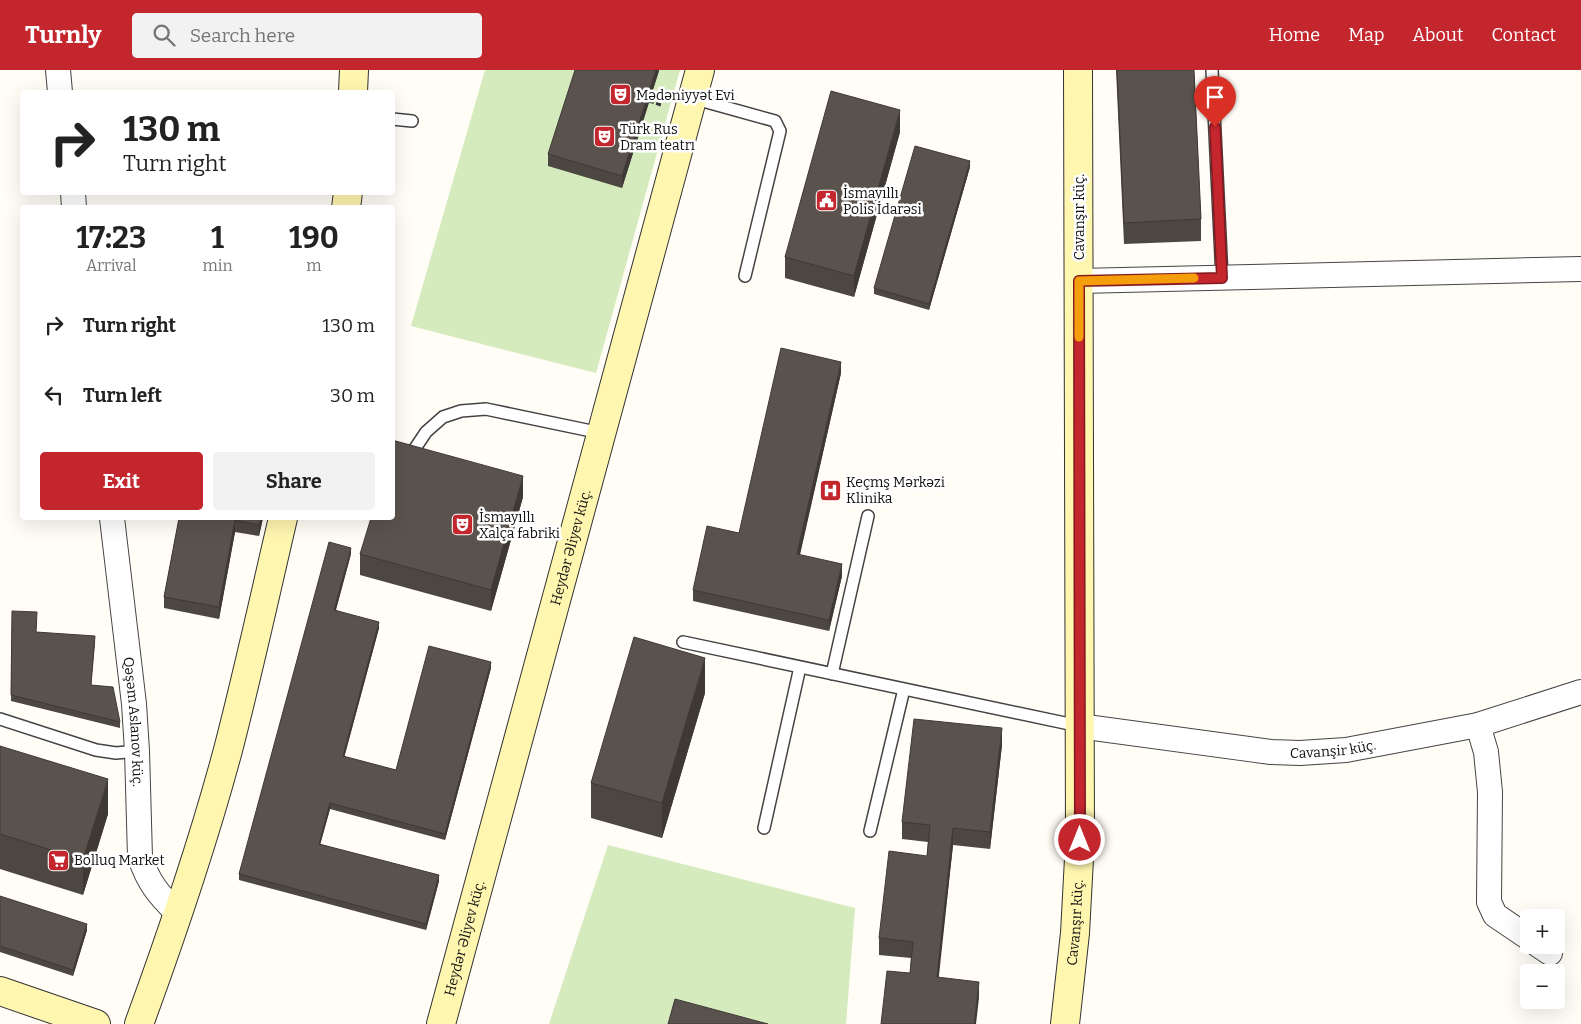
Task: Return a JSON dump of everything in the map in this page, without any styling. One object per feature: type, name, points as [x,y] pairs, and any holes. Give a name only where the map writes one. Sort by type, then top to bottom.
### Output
[{"type":"street","points":[[58,70],[60,90]]},
{"type":"street","points":[[353,90],[354,70]]},
{"type":"street","name":"Heydər Əliyev küç.","points":[[441,1024],[700,70]]},
{"type":"street","name":"Cavanşır küç.","points":[[1065,1024],[1075,933],[1080,840],[1078,70]]},
{"type":"street","points":[[1079,281],[1581,269]]},
{"type":"street","name":"Qəşəm Aslanov küç.","points":[[112,520],[137,751],[140,857],[145,874],[157,893],[178,914]]},
{"type":"street","points":[[139,1024],[201,844],[228,750],[283,520]]},
{"type":"street","name":"Cavanşir küç.","points":[[1079,726],[1271,752],[1300,753],[1346,750],[1478,726],[1581,692]]},
{"type":"street","points":[[1478,726],[1486,752],[1490,792],[1489,902],[1495,915],[1520,932]]},
{"type":"street","points":[[0,992],[96,1024]]},
{"type":"lane","points":[[1212,70],[1222,278]]},
{"type":"lane","points":[[692,98],[775,121],[780,132],[745,276]]},
{"type":"lane","points":[[395,119],[412,121]]},
{"type":"lane","points":[[412,453],[426,432],[443,418],[461,411],[486,409],[601,433]]},
{"type":"lane","points":[[832,674],[868,516]]},
{"type":"lane","points":[[683,642],[1079,726]]},
{"type":"lane","points":[[764,828],[800,667]]},
{"type":"lane","points":[[870,830],[904,689]]},
{"type":"lane","points":[[0,719],[96,750],[116,753],[137,751]]},
{"type":"green space","points":[[485,70],[680,70],[596,373],[411,326]]},
{"type":"green space","points":[[608,845],[855,908],[846,1024],[549,1024]]},
{"type":"building","points":[[575,70],[656,70],[622,176],[548,154]]},
{"type":"building","points":[[1117,70],[1194,70],[1201,219],[1124,223]]},
{"type":"building","points":[[831,91],[900,110],[854,276],[785,257]]},
{"type":"building","points":[[915,146],[970,161],[929,304],[874,288]]},
{"type":"building","points":[[781,348],[841,362],[797,554],[842,564],[829,620],[693,590],[707,526],[739,533]]},
{"type":"building","points":[[395,441],[523,476],[491,590],[360,554],[370,520],[395,520]]},
{"type":"building","points":[[179,520],[235,520],[219,607],[164,597]]},
{"type":"building","points":[[235,520],[260,520],[259,525]]},
{"type":"building","points":[[329,542],[351,548],[334,610],[379,622],[343,756],[396,770],[429,646],[491,662],[445,834],[330,803],[319,844],[439,875],[426,924],[239,874]]},
{"type":"building","points":[[12,611],[37,612],[36,632],[95,636],[91,685],[113,687],[120,722],[11,695]]},
{"type":"building","points":[[634,637],[705,658],[662,803],[591,783]]},
{"type":"building","points":[[914,719],[1002,728],[990,832],[953,828],[937,977],[979,982],[974,1024],[881,1024],[887,971],[910,973],[913,942],[879,938],[889,851],[927,856],[930,825],[902,822]]},
{"type":"building","points":[[0,746],[108,779],[83,860],[0,834]]},
{"type":"building","points":[[0,896],[87,924],[73,970],[0,946]]},
{"type":"building","points":[[675,999],[768,1024],[668,1024]]},
{"type":"slow traffic","points":[[1079,337],[1079,281],[1194,278]]},
{"type":"place","name":"Mədəniyyət Evi","points":[[620,95]]},
{"type":"place","name":"Türk Rus Dram teatrı","points":[[604,137]]},
{"type":"place","name":"İsmayıllı Polis İdarəsi","points":[[827,201]]},
{"type":"place","name":"Keçmş Mərkəzi Klinika","points":[[830,490]]},
{"type":"place","name":"İsmayıllı Xalça fabriki","points":[[463,525]]},
{"type":"place","name":"Bolluq Market","points":[[58,860]]},
{"type":"route","points":[[1080,840],[1079,281],[1222,278],[1215,127]]}]
